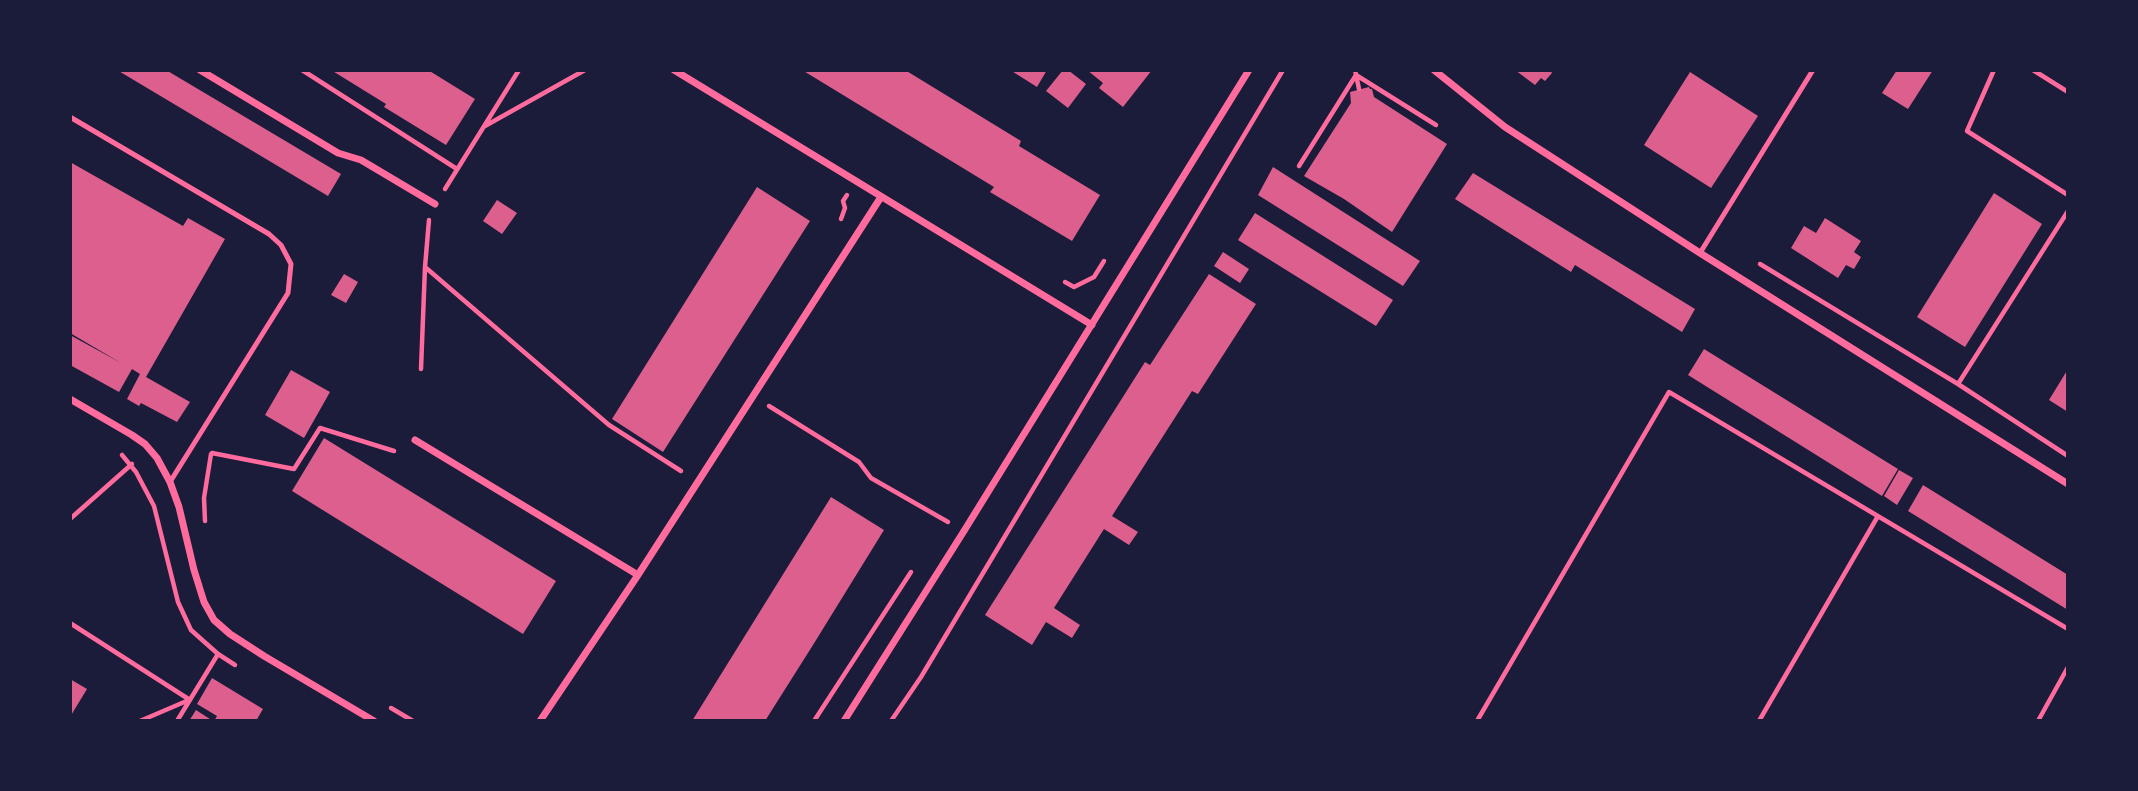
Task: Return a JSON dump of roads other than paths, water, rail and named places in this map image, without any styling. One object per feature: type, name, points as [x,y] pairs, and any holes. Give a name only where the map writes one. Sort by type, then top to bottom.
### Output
[{"type":"street","points":[[200,70],[338,153],[361,160],[435,204]]},
{"type":"street","points":[[674,70],[1092,325]]},
{"type":"street","points":[[844,721],[1249,70]]},
{"type":"street","points":[[1434,70],[1505,127],[2068,484]]},
{"type":"street","points":[[541,721],[881,197]]},
{"type":"street","points":[[70,399],[132,435],[145,444],[157,458],[179,507],[194,570],[204,602],[214,620],[264,656],[374,721]]},
{"type":"street","points":[[415,440],[638,575]]},
{"type":"lane","points":[[1700,253],[1813,70]]},
{"type":"lane","points":[[70,117],[269,234],[281,245],[290,264],[288,293],[170,482]]}]
